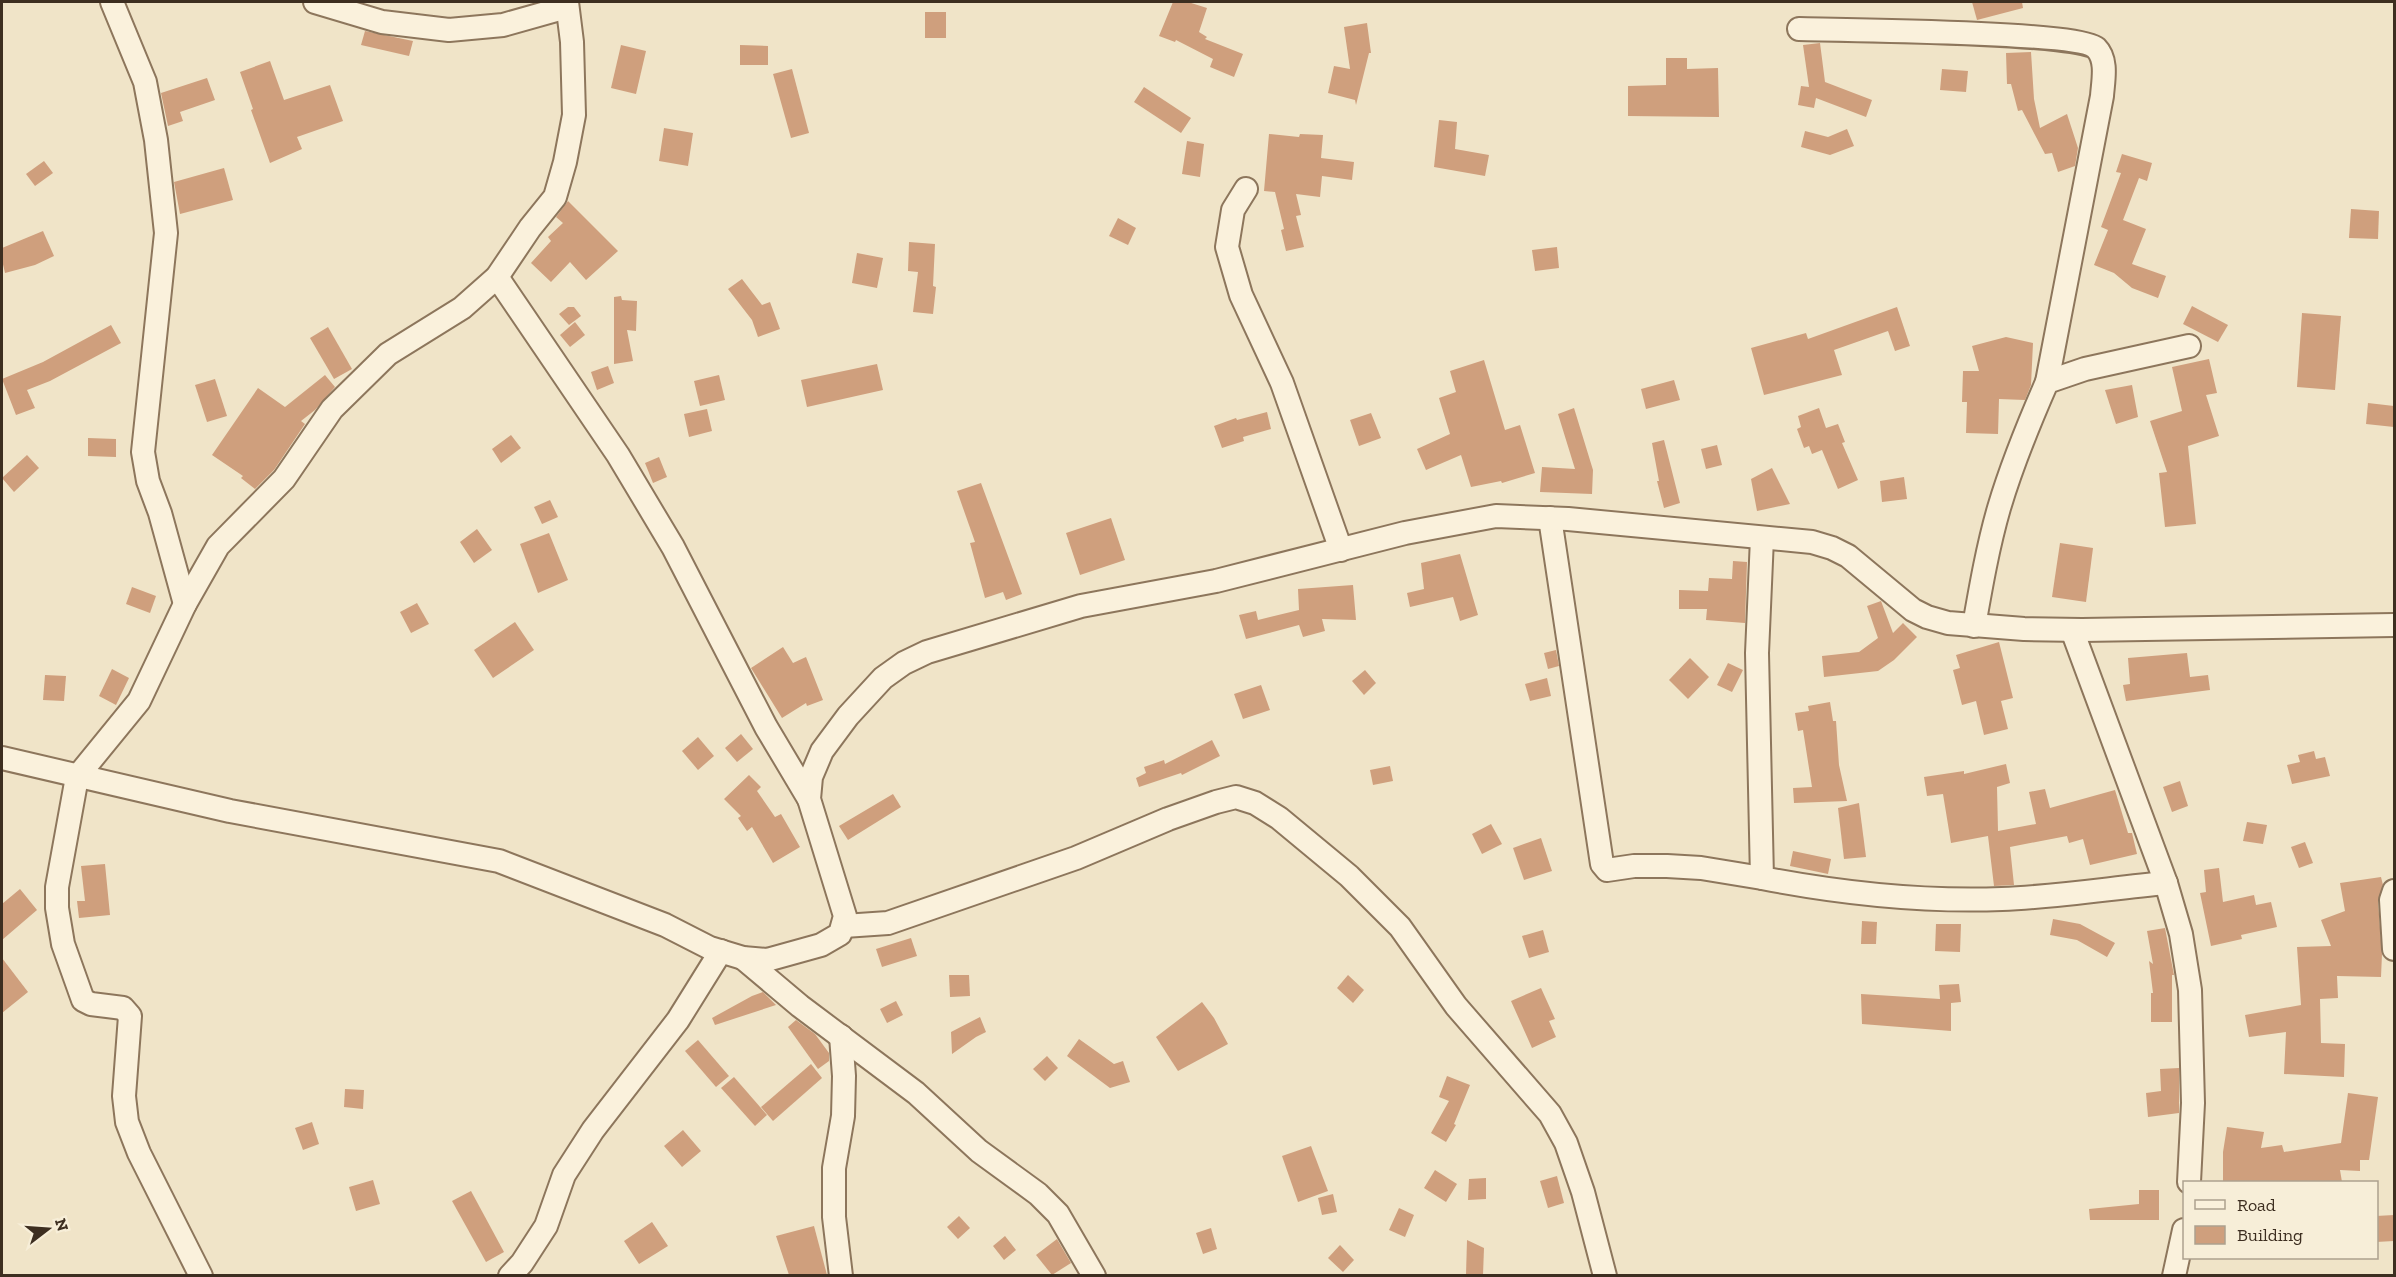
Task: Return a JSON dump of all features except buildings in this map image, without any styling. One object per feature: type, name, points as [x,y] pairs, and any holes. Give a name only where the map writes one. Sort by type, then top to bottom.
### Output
[{"type":"street","points":[[112,2],[145,82],[156,140],[166,233],[143,452],[148,481],[160,513],[185,604]]},
{"type":"street","points":[[201,1275],[127,1122],[124,1096],[130,1016],[123,1008],[91,1004],[83,1000],[63,944],[57,908],[57,886],[77,777],[139,700],[185,604],[218,546],[284,479],[332,409],[388,354],[462,308],[496,277],[530,228],[555,198],[574,115],[572,42],[567,4],[503,25],[449,30],[382,22],[315,2]]},
{"type":"street","points":[[1799,29],[2042,37],[2089,43],[2104,59],[2102,96],[2047,382],[2029,422],[1999,507],[1974,626]]},
{"type":"street","points":[[1246,189],[1233,210],[1227,247],[1241,295],[1282,383],[1341,550]]},
{"type":"street","points":[[2,758],[230,811],[500,861],[665,925],[710,948],[743,958],[767,960],[821,945],[840,934],[845,916],[809,799],[766,727],[673,547],[618,455],[496,277]]},
{"type":"street","points":[[2047,382],[2085,369],[2189,346]]},
{"type":"street","points":[[809,799],[811,777],[822,751],[848,716],[883,678],[904,663],[927,652],[1081,606],[1216,581],[1477,518],[1496,516],[1550,518],[1812,543],[1832,548],[1860,564],[1913,610],[1948,624],[2072,630],[2394,625]]},
{"type":"street","points":[[1550,518],[1602,864],[1607,870],[1634,866],[1701,868],[1812,888],[1910,897],[2002,899],[2166,883]]},
{"type":"street","points":[[1762,538],[1757,653],[1762,878]]},
{"type":"street","points":[[2072,630],[2166,883],[2181,934],[2190,990],[2193,1103],[2189,1181]]},
{"type":"street","points":[[844,926],[888,923],[1076,858],[1215,802],[1236,797],[1255,803],[1279,818],[1349,876],[1400,927],[1456,1006],[1550,1114],[1566,1143],[1580,1182],[1605,1275]]},
{"type":"street","points":[[2394,891],[2391,900],[2394,949]]},
{"type":"street","points":[[510,1275],[522,1263],[546,1226],[564,1175],[593,1130],[678,1020],[721,951]]},
{"type":"street","points":[[743,958],[800,1006],[916,1093],[979,1151],[1038,1194],[1058,1214],[1094,1275]]},
{"type":"street","points":[[840,1275],[834,1217],[834,1168],[843,1116],[844,1076],[841,1036]]},
{"type":"street","points":[[2174,1275],[2183,1234]]}]
